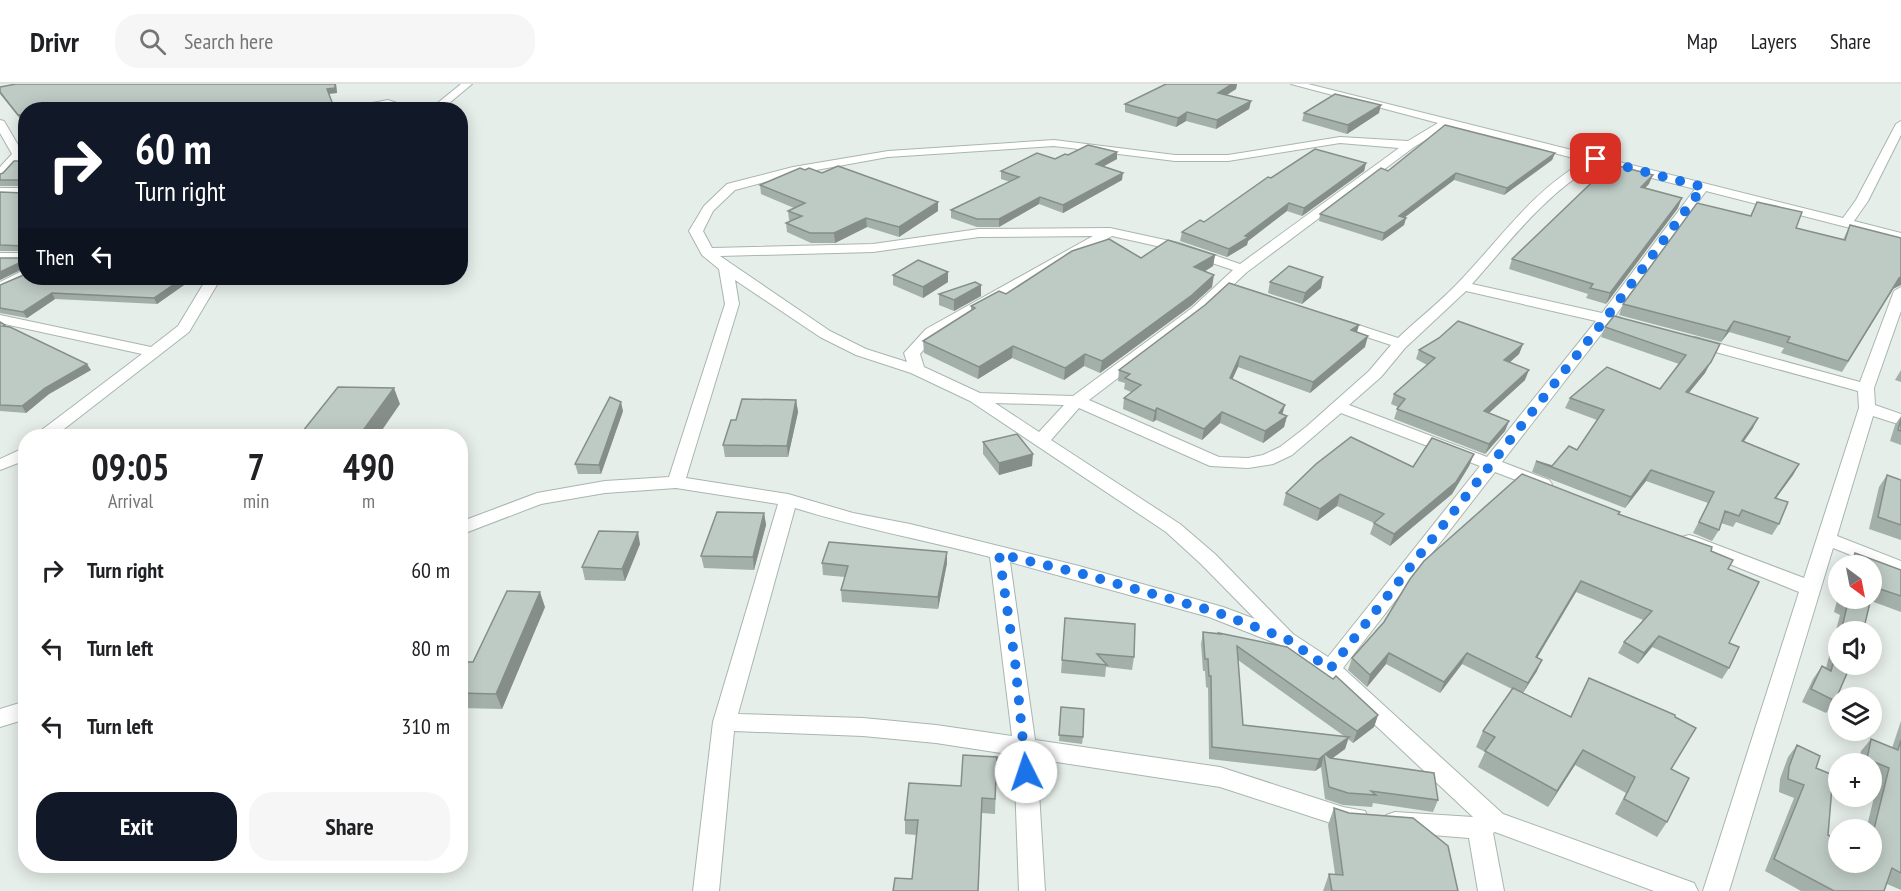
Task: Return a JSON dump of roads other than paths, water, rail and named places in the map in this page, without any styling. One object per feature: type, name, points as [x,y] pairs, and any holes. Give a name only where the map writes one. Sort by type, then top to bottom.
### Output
[{"type":"street","points":[[444,102],[467,84]]},
{"type":"street","points":[[1296,84],[1324,87],[1448,122],[1901,237]]},
{"type":"street","points":[[1041,440],[1077,401],[1197,311],[1242,269],[1410,145],[1448,122]]},
{"type":"street","points":[[0,123],[18,148]]},
{"type":"street","points":[[1846,223],[1862,201],[1901,124]]},
{"type":"street","points":[[1410,145],[1340,140],[1228,158],[1175,158],[1054,143],[888,154],[794,171],[731,187],[708,209],[696,231],[707,252],[726,268],[825,334],[861,351],[917,370],[976,399],[1173,528],[1208,559],[1287,639],[1330,669],[1487,825],[1491,891]]},
{"type":"street","points":[[0,174],[18,158]]},
{"type":"street","points":[[976,399],[1077,401],[1216,462],[1248,463],[1267,460],[1286,451],[1312,431],[1375,374],[1402,344],[1463,286],[1537,202],[1572,173],[1596,159]]},
{"type":"street","points":[[1330,669],[1606,318],[1703,187]]},
{"type":"street","points":[[0,192],[18,192]]},
{"type":"street","points":[[707,252],[873,248],[978,233],[1110,232],[1174,246],[1242,269]]},
{"type":"street","points":[[917,370],[912,352],[931,332],[1110,232]]},
{"type":"street","points":[[0,257],[18,257]]},
{"type":"street","points":[[676,483],[732,304],[726,268]]},
{"type":"street","points":[[0,288],[18,278]]},
{"type":"street","points":[[54,429],[184,329],[210,285]]},
{"type":"street","points":[[1224,285],[1246,292]]},
{"type":"street","points":[[1463,286],[1628,324]]},
{"type":"street","points":[[1716,891],[1809,588],[1827,539],[1866,398],[1900,298]]},
{"type":"street","points":[[1323,318],[1402,344]]},
{"type":"street","points":[[0,319],[155,352]]},
{"type":"street","points":[[1685,339],[1866,398],[1901,420]]},
{"type":"street","points":[[1338,406],[1555,489]]},
{"type":"street","points":[[0,465],[18,458]]},
{"type":"street","points":[[468,526],[537,498],[604,487],[676,483],[788,500],[850,519],[910,530],[1079,573],[1216,612],[1287,639]]},
{"type":"street","points":[[706,891],[724,722],[788,500]]},
{"type":"street","points":[[1677,537],[1809,588]]},
{"type":"street","points":[[1827,539],[1901,568]]},
{"type":"street","points":[[999,554],[1025,748],[1032,891]]},
{"type":"street","points":[[0,718],[18,712]]},
{"type":"street","points":[[724,722],[863,727],[936,734],[1220,777],[1343,818],[1487,825],[1685,891]]}]
